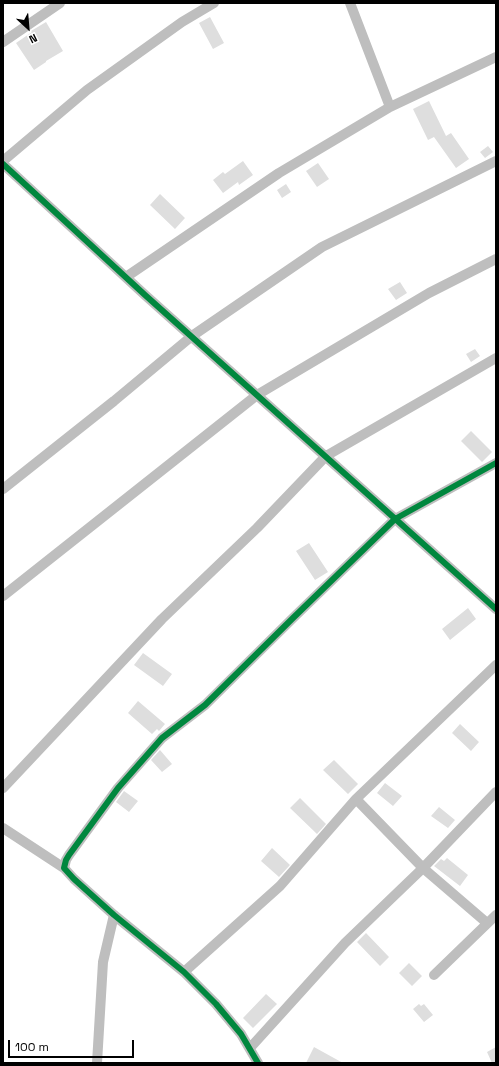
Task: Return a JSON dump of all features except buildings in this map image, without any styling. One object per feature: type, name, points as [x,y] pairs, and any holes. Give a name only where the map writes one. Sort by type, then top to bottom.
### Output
[{"type":"street","points":[[3,42],[60,3]]},
{"type":"street","points":[[214,3],[182,22],[87,90],[3,163],[126,277],[496,609]]},
{"type":"street","points":[[350,3],[390,107]]},
{"type":"street","points":[[126,277],[279,173],[390,107],[496,56]]},
{"type":"street","points":[[4,487],[114,402],[192,336],[322,247],[496,160]]},
{"type":"street","points":[[3,596],[258,395],[429,292],[496,259]]},
{"type":"street","points":[[3,788],[162,619],[257,528],[326,456],[496,358]]},
{"type":"street","points":[[64,868],[69,855],[118,788],[162,738],[206,705],[292,618],[395,519],[496,462]]},
{"type":"street","points":[[184,972],[280,886],[356,799],[496,665]]},
{"type":"street","points":[[250,1048],[345,943],[422,868],[496,792]]},
{"type":"street","points":[[356,799],[422,868],[487,923]]},
{"type":"street","points":[[3,828],[64,868],[74,880],[114,915],[184,972],[216,1004],[241,1034],[258,1063]]},
{"type":"street","points":[[97,1063],[103,962],[114,915]]},
{"type":"street","points":[[434,975],[496,915]]},
{"type":"cycle path","points":[[3,164],[145,295],[496,609]]},
{"type":"cycle path","points":[[258,1063],[241,1034],[216,1004],[184,972],[114,915],[74,879],[64,868],[66,860],[118,788],[162,738],[205,705],[395,519],[496,463]]}]
